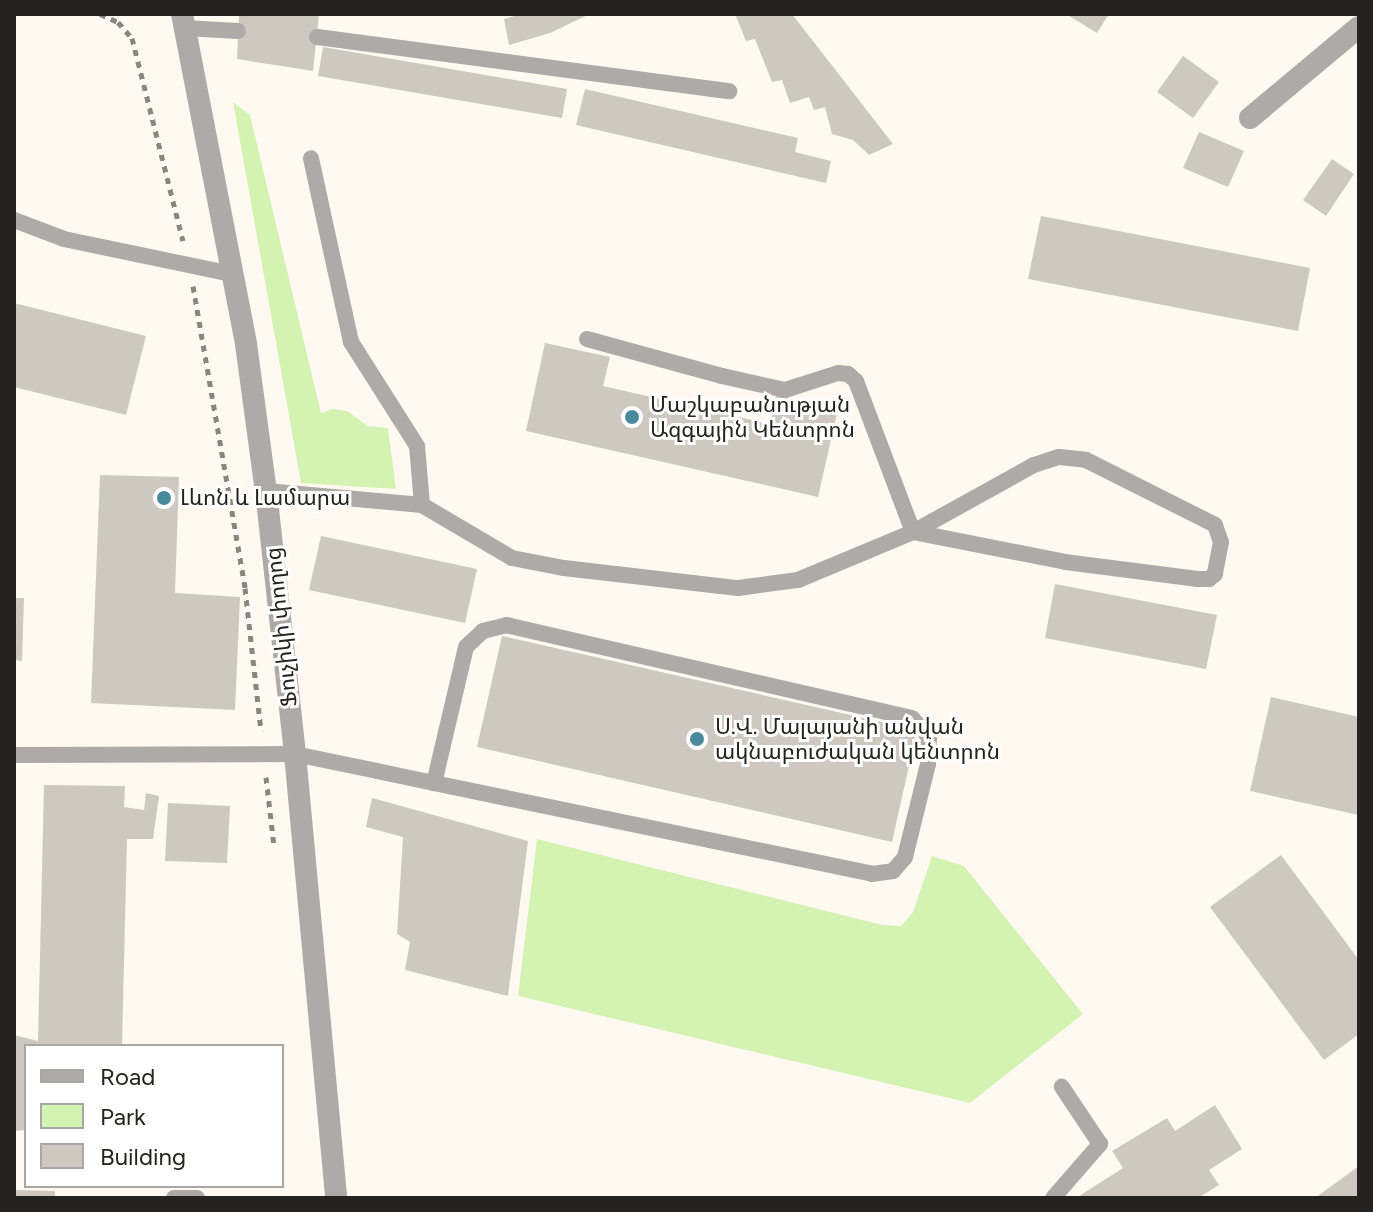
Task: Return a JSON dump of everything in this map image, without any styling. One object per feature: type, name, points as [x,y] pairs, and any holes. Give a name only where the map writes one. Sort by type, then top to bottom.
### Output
[{"type":"street","name":"Ֆուչիկի փողոց","points":[[183,21],[232,274],[266,491],[295,754],[336,1198]]},
{"type":"street","points":[[1250,118],[1359,27]]},
{"type":"lane","points":[[183,21],[238,31]]},
{"type":"lane","points":[[317,37],[729,91]]},
{"type":"lane","points":[[311,158],[351,342],[417,446],[422,505]]},
{"type":"lane","points":[[14,220],[64,239],[232,274]]},
{"type":"lane","points":[[587,339],[785,390],[838,373],[848,374],[856,381],[913,532]]},
{"type":"lane","points":[[266,491],[422,505],[512,558],[564,568],[738,588],[798,580],[913,532],[1034,465],[1059,457],[1086,460],[1215,525],[1221,542],[1215,574],[1209,579],[1198,579],[1066,562],[913,532]]},
{"type":"lane","points":[[14,755],[295,754],[434,783],[872,874],[893,871],[905,857],[928,764],[929,737],[912,718],[507,625],[483,631],[466,647],[434,783]]},
{"type":"lane","points":[[1053,1198],[1100,1144],[1062,1087]]},
{"type":"lane","points":[[174,1198],[197,1198]]},
{"type":"path","points":[[100,14],[118,22],[132,38],[189,265],[245,588],[264,755]]},
{"type":"green space","points":[[233,102],[250,115],[321,413],[333,409],[347,411],[368,426],[388,428],[396,489],[301,483]]},
{"type":"green space","points":[[537,839],[882,925],[901,926],[913,912],[932,856],[964,866],[1083,1014],[970,1103],[518,996]]},
{"type":"building","points":[[239,14],[319,14],[313,71],[237,59]]},
{"type":"building","points":[[522,14],[590,14],[550,33],[509,45],[504,19]]},
{"type":"building","points":[[735,14],[792,14],[893,144],[869,155],[853,140],[832,134],[825,107],[814,110],[809,97],[790,103],[782,80],[772,82],[755,39],[746,41]]},
{"type":"building","points":[[1066,14],[1109,14],[1097,33]]},
{"type":"building","points":[[323,47],[567,89],[562,118],[318,76]]},
{"type":"building","points":[[1183,56],[1219,82],[1193,118],[1157,92]]},
{"type":"building","points":[[585,89],[798,138],[795,152],[831,161],[826,183],[576,125]]},
{"type":"building","points":[[1199,132],[1244,151],[1228,187],[1183,168]]},
{"type":"building","points":[[1332,159],[1354,174],[1326,216],[1303,200]]},
{"type":"building","points":[[1041,216],[1310,268],[1298,331],[1028,279]]},
{"type":"building","points":[[14,303],[146,336],[126,415],[14,387]]},
{"type":"building","name":"Մաշկաբանության Ազգային Կենտրոն","points":[[545,343],[610,357],[603,386],[770,424],[776,395],[838,409],[818,497],[526,431]]},
{"type":"building","points":[[100,475],[179,477],[175,593],[240,597],[235,710],[91,703]]},
{"type":"building","points":[[321,536],[477,569],[465,623],[309,590]]},
{"type":"building","points":[[1055,584],[1217,615],[1206,669],[1045,638]]},
{"type":"building","points":[[14,598],[24,598],[22,661],[14,660]]},
{"type":"building","name":"Ս.Վ. Մալայանի անվան ակնաբուժական կենտրոն","points":[[502,636],[917,730],[892,842],[477,747]]},
{"type":"building","points":[[1271,697],[1359,717],[1359,815],[1250,791]]},
{"type":"building","points":[[44,785],[125,786],[124,807],[144,810],[146,793],[159,796],[153,839],[127,839],[122,1044],[24,1044],[24,1130],[14,1131],[14,1035],[38,1041]]},
{"type":"building","points":[[372,798],[528,841],[508,996],[405,970],[410,942],[397,934],[403,837],[366,827]]},
{"type":"building","points":[[168,803],[230,806],[227,863],[165,861]]},
{"type":"building","points":[[1281,855],[1359,960],[1359,1034],[1324,1060],[1210,907]]},
{"type":"building","points":[[1215,1105],[1242,1149],[1209,1170],[1219,1185],[1198,1198],[1076,1198],[1123,1168],[1112,1151],[1167,1118],[1175,1131]]},
{"type":"building","points":[[1359,1166],[1359,1198],[1315,1198]]},
{"type":"building","points":[[14,1190],[55,1191],[55,1198],[14,1198]]},
{"type":"place","name":"Մաշկաբանության Ազգային Կենտրոն","points":[[632,417]]},
{"type":"place","name":"Լևոն և Լամարա","points":[[164,498]]},
{"type":"place","name":"Ս.Վ. Մալայանի անվան ակնաբուժական կենտրոն","points":[[697,739]]}]
